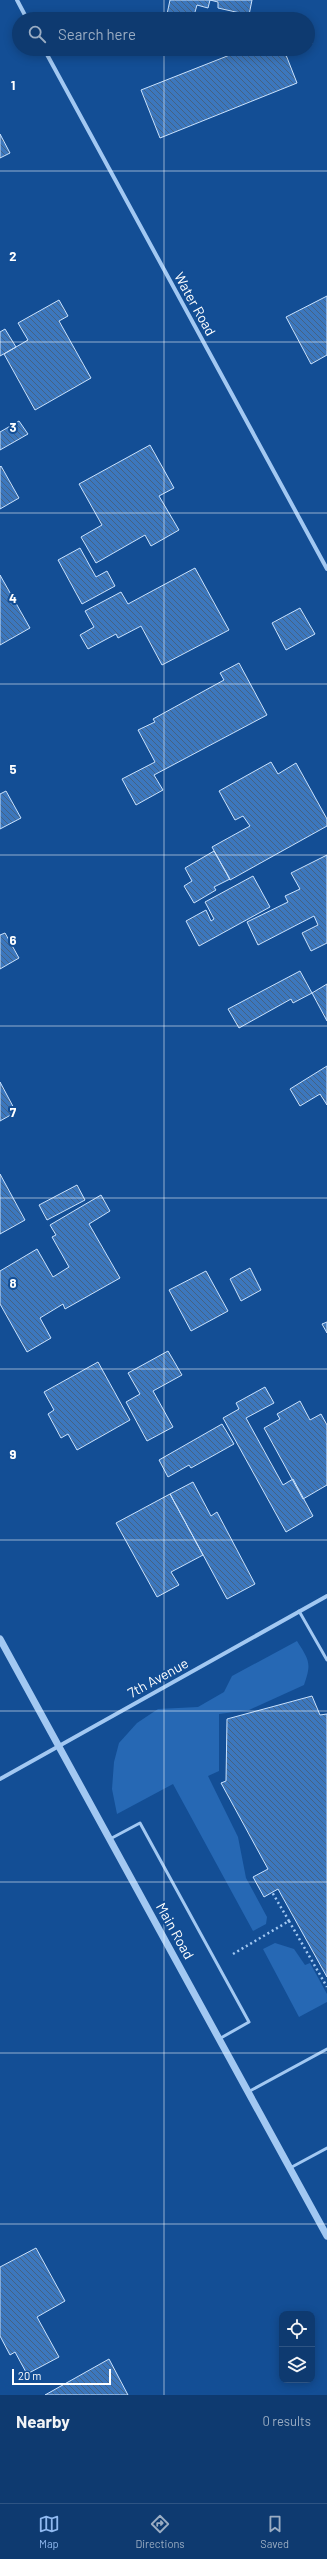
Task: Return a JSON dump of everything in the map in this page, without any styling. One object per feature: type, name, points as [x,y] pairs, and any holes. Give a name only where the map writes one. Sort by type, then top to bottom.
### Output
[{"type":"street","points":[[17,0],[23,12]]},
{"type":"street","name":"Water Road","points":[[48,56],[327,569]]},
{"type":"street","name":"7th Avenue","points":[[0,1779],[327,1596]]},
{"type":"street","name":"Main Road","points":[[0,1638],[327,2236]]},
{"type":"lane","points":[[299,1611],[327,1660]]},
{"type":"lane","points":[[110,1839],[140,1823],[249,2022],[219,2039]]},
{"type":"lane","points":[[248,2092],[327,2049]]},
{"type":"lane","points":[[290,2168],[327,2148]]},
{"type":"path","points":[[272,1892],[327,1987]]},
{"type":"path","points":[[217,1964],[289,1921]]},
{"type":"shaded area","points":[[297,1641],[307,1657],[308,1662],[308,1672],[304,1685],[249,1710],[219,1714],[219,1771],[208,1776],[238,1837],[246,1878],[267,1917],[266,1924],[253,1931],[173,1784],[117,1814],[112,1789],[114,1762],[119,1743],[137,1723],[158,1709],[198,1707],[224,1692],[232,1676]]},
{"type":"shaded area","points":[[275,1943],[294,1949],[305,1965],[310,1963],[327,1994],[327,2002],[299,2017],[263,1949]]},
{"type":"building","points":[[170,0],[210,0],[208,8],[197,5],[195,12],[167,12]]},
{"type":"building","points":[[210,0],[252,0],[250,12],[236,12],[218,8],[218,2]]},
{"type":"building","points":[[227,56],[286,56],[297,83],[160,138],[141,90]]},
{"type":"building","points":[[0,134],[10,153],[0,158]]},
{"type":"building","points":[[327,296],[327,355],[311,364],[286,317]]},
{"type":"building","points":[[59,300],[68,316],[59,321],[91,378],[35,410],[4,354],[28,340],[18,323]]},
{"type":"building","points":[[5,329],[16,347],[0,356],[0,332]]},
{"type":"building","points":[[19,421],[28,434],[0,450],[0,432]]},
{"type":"building","points":[[150,445],[174,488],[159,496],[179,530],[151,546],[145,535],[96,563],[81,537],[102,525],[79,484]]},
{"type":"building","points":[[1,466],[19,498],[0,509],[0,467]]},
{"type":"building","points":[[80,548],[96,577],[107,571],[115,586],[82,604],[58,560]]},
{"type":"building","points":[[195,568],[229,630],[162,665],[141,626],[118,638],[116,634],[88,649],[80,635],[94,627],[85,611],[121,592],[128,604]]},
{"type":"building","points":[[0,575],[30,628],[0,645]]},
{"type":"building","points":[[300,608],[315,634],[286,650],[272,623]]},
{"type":"building","points":[[239,663],[267,715],[154,775],[163,790],[136,805],[122,779],[155,762],[138,730],[155,722],[153,719],[224,680],[220,673]]},
{"type":"building","points":[[271,762],[278,774],[296,763],[327,819],[327,826],[230,880],[212,847],[250,826],[243,816],[235,820],[219,791]]},
{"type":"building","points":[[6,791],[21,818],[0,829],[0,794]]},
{"type":"building","points":[[214,851],[230,879],[214,887],[216,890],[194,903],[184,886],[192,881],[185,868]]},
{"type":"building","points":[[327,855],[327,943],[311,951],[302,933],[318,925],[314,916],[258,945],[247,922],[288,902],[285,896],[300,889],[291,873]]},
{"type":"building","points":[[253,876],[270,907],[199,946],[186,921],[206,910],[211,921],[214,919],[205,902]]},
{"type":"building","points":[[5,933],[19,958],[0,969],[0,935]]},
{"type":"building","points":[[300,971],[312,993],[293,1003],[291,999],[239,1028],[228,1009]]},
{"type":"building","points":[[327,984],[327,1021],[312,993]]},
{"type":"building","points":[[327,1066],[327,1105],[320,1094],[300,1106],[290,1089]]},
{"type":"building","points":[[0,1082],[16,1112],[0,1121]]},
{"type":"building","points":[[0,1174],[25,1220],[0,1234]]},
{"type":"building","points":[[77,1185],[85,1200],[47,1220],[39,1205]]},
{"type":"building","points":[[101,1195],[110,1211],[89,1224],[120,1278],[65,1309],[63,1304],[40,1318],[51,1338],[27,1352],[0,1304],[0,1271],[37,1249],[53,1277],[69,1267],[52,1237],[56,1235],[50,1225]]},
{"type":"building","points":[[250,1268],[261,1290],[241,1301],[230,1279]]},
{"type":"building","points":[[206,1271],[228,1311],[191,1331],[169,1290]]},
{"type":"building","points":[[327,1322],[327,1333],[322,1324]]},
{"type":"building","points":[[168,1351],[182,1375],[153,1391],[173,1427],[147,1441],[126,1402],[140,1394],[128,1373]]},
{"type":"building","points":[[98,1362],[130,1420],[77,1450],[68,1434],[61,1438],[48,1414],[54,1410],[44,1392]]},
{"type":"building","points":[[265,1387],[274,1403],[246,1418],[283,1485],[293,1479],[313,1516],[286,1532],[223,1418],[239,1409],[236,1403]]},
{"type":"building","points":[[300,1401],[310,1420],[321,1414],[327,1425],[327,1485],[303,1499],[264,1428],[280,1419],[277,1414]]},
{"type":"building","points":[[222,1424],[234,1444],[191,1468],[189,1465],[168,1477],[159,1460]]},
{"type":"building","points":[[193,1482],[211,1516],[217,1512],[255,1584],[227,1599],[170,1494]]},
{"type":"building","points":[[170,1494],[203,1555],[171,1572],[179,1585],[157,1597],[116,1523]]},
{"type":"building","points":[[312,1696],[320,1715],[327,1714],[327,1977],[278,1889],[264,1897],[253,1877],[268,1869],[221,1783],[226,1781],[227,1719]]},
{"type":"building","points":[[36,2248],[65,2301],[37,2317],[59,2357],[27,2374],[15,2352],[10,2355],[0,2336],[0,2267]]},
{"type":"building","points":[[109,2359],[128,2395],[45,2395]]}]
